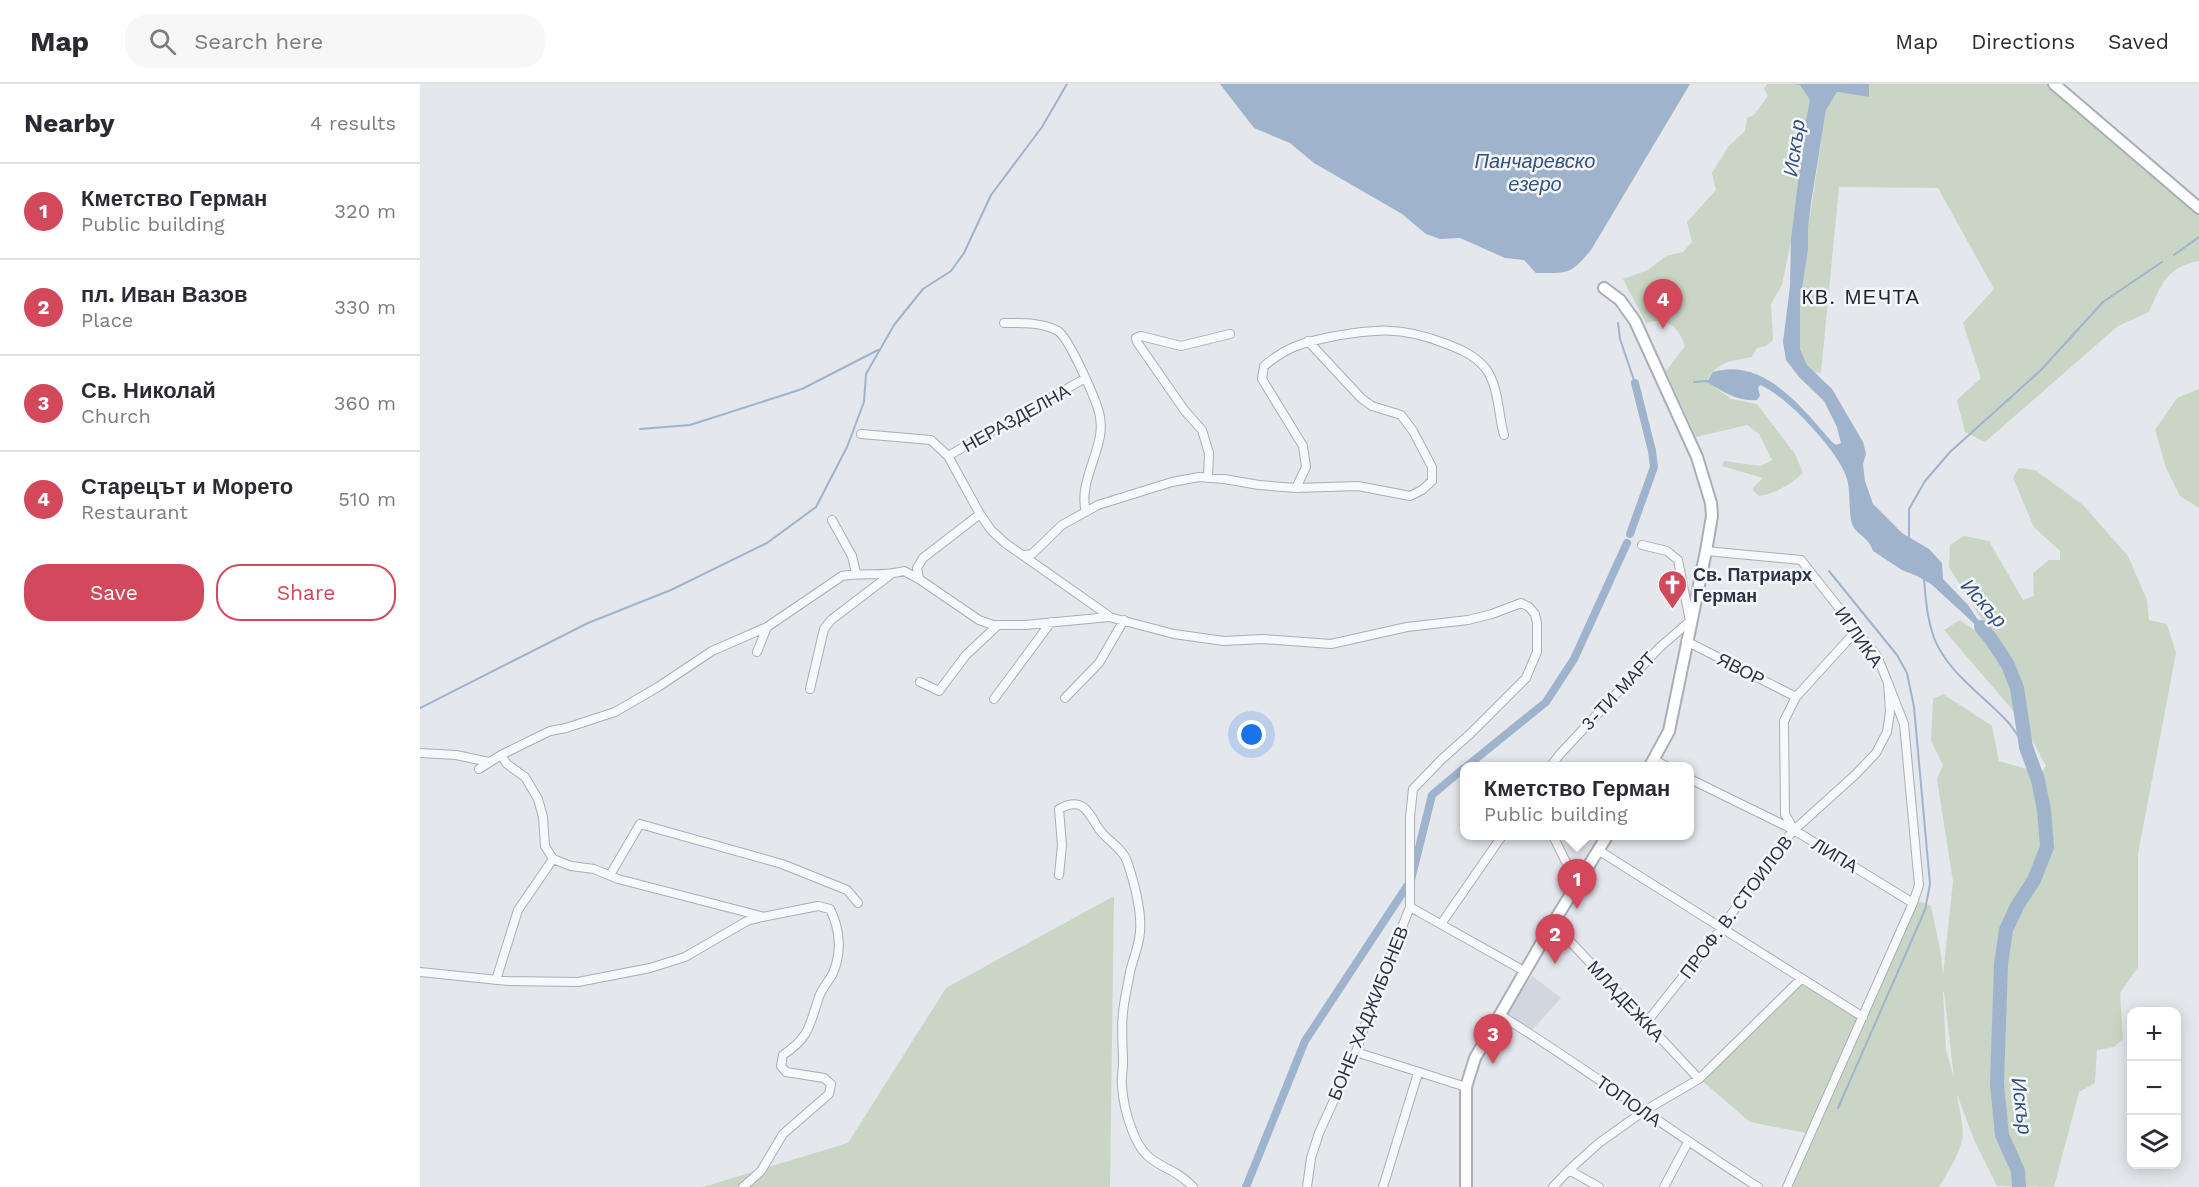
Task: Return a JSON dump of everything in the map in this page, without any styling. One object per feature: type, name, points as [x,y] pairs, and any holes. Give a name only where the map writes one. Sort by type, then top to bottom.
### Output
[{"type":"street","points":[[2054,84],[2199,208]]},
{"type":"street","points":[[1604,288],[1620,300],[1635,321],[1697,457],[1711,503],[1712,516],[1706,551],[1669,731],[1653,762]]},
{"type":"street","points":[[1004,323],[1033,324],[1059,332],[1074,353],[1100,416],[1101,427],[1083,503],[1086,512]]},
{"type":"street","points":[[1296,488],[1306,467],[1303,446],[1262,379],[1264,366],[1281,352],[1308,341],[1354,332],[1388,330],[1414,333],[1458,348],[1476,357],[1488,371],[1498,403],[1504,435]]},
{"type":"street","points":[[1208,478],[1209,453],[1202,430],[1185,411],[1136,338],[1141,336],[1181,346],[1230,334]]},
{"type":"street","points":[[1025,555],[1032,554],[1062,525],[1098,505],[1139,491],[1198,477],[1296,488],[1358,486],[1410,496],[1422,490],[1432,481],[1432,467],[1413,431],[1401,416],[1372,406],[1361,398],[1308,341]]},
{"type":"street","name":"НЕРАЗДЕЛНА","points":[[948,456],[1084,379]]},
{"type":"street","points":[[861,434],[931,440],[948,456],[991,530],[1005,543],[1109,616]]},
{"type":"street","points":[[919,579],[917,568],[923,558],[980,514]]},
{"type":"street","points":[[832,520],[852,556],[856,573]]},
{"type":"street","points":[[1642,545],[1667,551],[1678,560],[1690,621]]},
{"type":"street","name":"ИГЛИКА","points":[[1706,551],[1801,560],[1877,656],[1888,683],[1890,712],[1887,732],[1876,753],[1794,830]]},
{"type":"street","points":[[479,769],[501,755],[550,731],[615,712],[712,651],[767,627],[842,576],[856,573],[890,575],[904,572],[919,579],[979,620],[998,625],[1025,625],[1109,616]]},
{"type":"street","points":[[810,689],[824,629],[831,620],[890,575]]},
{"type":"street","name":"БОНЕ ХАДЖИБОНЕВ","points":[[1109,616],[1197,639],[1283,640],[1330,644],[1407,627],[1468,620],[1521,603],[1535,614],[1537,652],[1526,678],[1413,789],[1410,817],[1410,907],[1374,998],[1356,1052],[1320,1133],[1311,1158],[1307,1187]]},
{"type":"street","points":[[1065,698],[1100,663],[1124,620]]},
{"type":"street","name":"3-ТИ МАРТ","points":[[1554,762],[1659,648],[1690,621]]},
{"type":"street","points":[[994,699],[1051,622]]},
{"type":"street","points":[[920,681],[939,691],[966,655],[998,625]]},
{"type":"street","points":[[757,652],[767,627]]},
{"type":"street","name":"ПРОФ. В. СТОИЛОВ","points":[[1646,1023],[1721,929],[1771,857],[1794,830],[1785,814],[1783,731],[1787,712],[1796,697],[1857,630]]},
{"type":"street","name":"ЯВОР","points":[[1686,641],[1796,697]]},
{"type":"street","points":[[1787,1187],[1914,903],[1919,885],[1907,743],[1904,724],[1888,683]]},
{"type":"street","points":[[420,753],[456,755],[489,762]]},
{"type":"street","points":[[501,755],[507,764],[525,777],[538,799],[543,817],[545,846],[553,859],[762,917]]},
{"type":"street","name":"ЛИПА","points":[[1694,781],[1794,830],[1914,903]]},
{"type":"street","points":[[1059,874],[1062,845],[1059,809],[1069,805],[1082,805],[1088,809],[1098,828],[1120,849],[1126,859],[1140,915],[1140,932],[1123,1010],[1122,1033],[1122,1085],[1132,1131],[1147,1157],[1185,1178],[1193,1187]]},
{"type":"street","points":[[610,875],[640,824],[782,864],[847,890],[858,903]]},
{"type":"street","points":[[1441,924],[1499,840]]},
{"type":"street","points":[[1555,840],[1577,884]]},
{"type":"street","points":[[1466,1187],[1466,1087],[1475,1058],[1553,923],[1604,840]]},
{"type":"street","points":[[1598,850],[1863,1017]]},
{"type":"street","points":[[496,980],[518,910],[553,859]]},
{"type":"street","points":[[420,972],[496,980],[578,982],[650,968],[685,957],[747,921],[818,906],[830,909],[836,920],[839,935],[838,953],[833,973],[820,994],[808,1032],[783,1055],[781,1066],[786,1072],[824,1078],[831,1084],[829,1094],[783,1134],[761,1171],[743,1187]]},
{"type":"street","points":[[1410,907],[1526,972]]},
{"type":"street","name":"МЛАДЕЖКА","points":[[1553,923],[1700,1078]]},
{"type":"street","points":[[1553,1187],[1599,1143],[1644,1111],[1700,1078],[1801,979]]},
{"type":"street","name":"ТОПОЛА","points":[[1500,1015],[1547,1044],[1688,1142],[1758,1187]]},
{"type":"street","points":[[1356,1052],[1466,1087]]},
{"type":"street","points":[[1383,1187],[1418,1073]]},
{"type":"street","points":[[1664,1187],[1688,1142]]},
{"type":"street","points":[[1569,1170],[1599,1187]]},
{"type":"shaded area","points":[[1532,976],[1561,998],[1531,1031],[1505,1014]]},
{"type":"green space","points":[[1767,84],[1793,84],[1824,89],[1810,107],[1805,125],[1794,227],[1782,285],[1771,304],[1773,340],[1766,346],[1757,348],[1752,357],[1732,361],[1715,369],[1707,381],[1731,399],[1757,404],[1795,454],[1803,473],[1782,488],[1759,496],[1752,489],[1763,478],[1722,466],[1724,461],[1761,466],[1772,460],[1759,434],[1747,425],[1696,437],[1666,371],[1685,346],[1682,339],[1675,328],[1666,322],[1646,323],[1623,279],[1648,270],[1666,256],[1683,252],[1692,242],[1687,222],[1716,190],[1712,173],[1728,147],[1745,131],[1747,118],[1754,115],[1768,96],[1764,89]]},
{"type":"green space","points":[[1869,84],[2046,84],[2199,216],[2199,261],[2172,272],[2157,293],[2149,312],[2118,326],[1985,442],[1965,432],[1957,400],[1981,378],[1963,323],[1994,289],[1938,188],[1839,187],[1821,373],[1813,372],[1800,349],[1800,302],[1808,250],[1808,229],[1826,110],[1837,92],[1869,97]]},
{"type":"green space","points":[[2199,389],[2199,508],[2180,496],[2166,468],[2155,430],[2177,398]]},
{"type":"green space","points":[[2019,468],[2035,470],[2083,505],[2128,556],[2147,600],[2149,620],[2167,624],[2176,653],[2138,854],[2138,967],[2120,993],[2123,1039],[2114,1047],[2097,1050],[2095,1083],[2079,1092],[2054,1187],[1997,1186],[1974,1140],[1957,1094],[1962,1123],[1962,1140],[1955,1159],[1939,1187],[1787,1187],[1811,1134],[1750,1122],[1700,1079],[1801,979],[1863,1016],[1913,903],[1921,902],[1931,906],[1943,975],[1953,882],[1937,779],[1943,765],[1931,741],[1933,699],[1943,694],[1992,726],[1999,761],[2041,773],[2046,766],[2022,721],[1944,630],[1960,620],[1987,639],[1991,634],[1949,567],[1950,545],[1964,536],[1989,541],[2023,600],[2034,596],[2033,573],[2049,560],[2060,560],[2060,551],[2034,527],[2013,478]],"holes":[[[1944,992],[1954,1078],[1946,1050]]]},
{"type":"green space","points":[[1114,896],[1110,1187],[703,1187],[848,1143],[946,988]]},
{"type":"water","name":"Панчаревско езеро","points":[[1220,84],[1690,84],[1591,250],[1568,271],[1536,273],[1524,260],[1505,258],[1460,238],[1440,239],[1426,234],[1402,214],[1314,163],[1290,143],[1254,128]]},
{"type":"water","points":[[1793,84],[1869,84],[1869,97],[1837,92],[1826,110],[1811,203],[1808,250],[1800,302],[1800,349],[1807,365],[1832,389],[1863,442],[1866,454],[1863,464],[1865,481],[1873,504],[1902,533],[1929,549],[1942,563],[1943,579],[1968,605],[1991,639],[1931,584],[1902,570],[1873,551],[1853,526],[1848,484],[1842,468],[1823,440],[1784,400],[1760,385],[1758,388],[1760,396],[1757,400],[1750,400],[1730,395],[1707,382],[1713,372],[1732,369],[1749,372],[1766,379],[1796,402],[1833,443],[1836,445],[1841,443],[1837,427],[1824,401],[1799,377],[1786,360],[1783,342],[1790,286],[1791,239],[1810,100],[1800,85]]},
{"type":"waterway","points":[[420,708],[588,623],[671,590],[767,543],[816,507],[847,447],[864,402],[866,374],[894,325],[923,289],[951,271],[964,253],[991,195],[1042,127],[1067,84]]},
{"type":"waterway","points":[[2174,255],[2199,237]]},
{"type":"waterway","points":[[1909,539],[1909,509],[1925,481],[1950,452],[2041,370],[2103,302],[2162,262]]},
{"type":"waterway","points":[[1618,323],[1620,339],[1635,383]]},
{"type":"waterway","points":[[640,429],[690,425],[802,389],[878,350]]},
{"type":"waterway","points":[[1694,382],[1709,381]]},
{"type":"waterway","points":[[1630,534],[1654,467],[1635,383]]},
{"type":"waterway","points":[[1472,762],[1546,702],[1574,659],[1627,543]]},
{"type":"waterway","points":[[1829,571],[1897,655],[1907,673],[1914,707],[1930,884],[1925,910],[1838,1108]]},
{"type":"waterway","points":[[1924,580],[1930,624],[1940,651],[1957,673],[2007,721],[2026,747]]},
{"type":"waterway","name":"Искър","points":[[1981,627],[2008,665],[2017,688],[2026,747],[2038,780],[2044,810],[2047,847],[2034,880],[2017,906],[2006,930],[2001,964],[1997,1084],[2002,1135],[2018,1171],[2019,1187]]},
{"type":"waterway","points":[[1246,1187],[1305,1041],[1411,880],[1432,795],[1460,771]]},
{"type":"place","name":"Старецът и Морето","points":[[1663,329]]},
{"type":"place","name":"Св. Патриарх Герман","points":[[1672,610]]},
{"type":"place","name":"Кметство Герман","points":[[1577,909]]},
{"type":"place","name":"пл. Иван Вазов","points":[[1555,964]]},
{"type":"place","name":"Св. Николай","points":[[1493,1064]]},
{"type":"district","name":"КВ. МЕЧТА","points":[[1861,297]]}]
